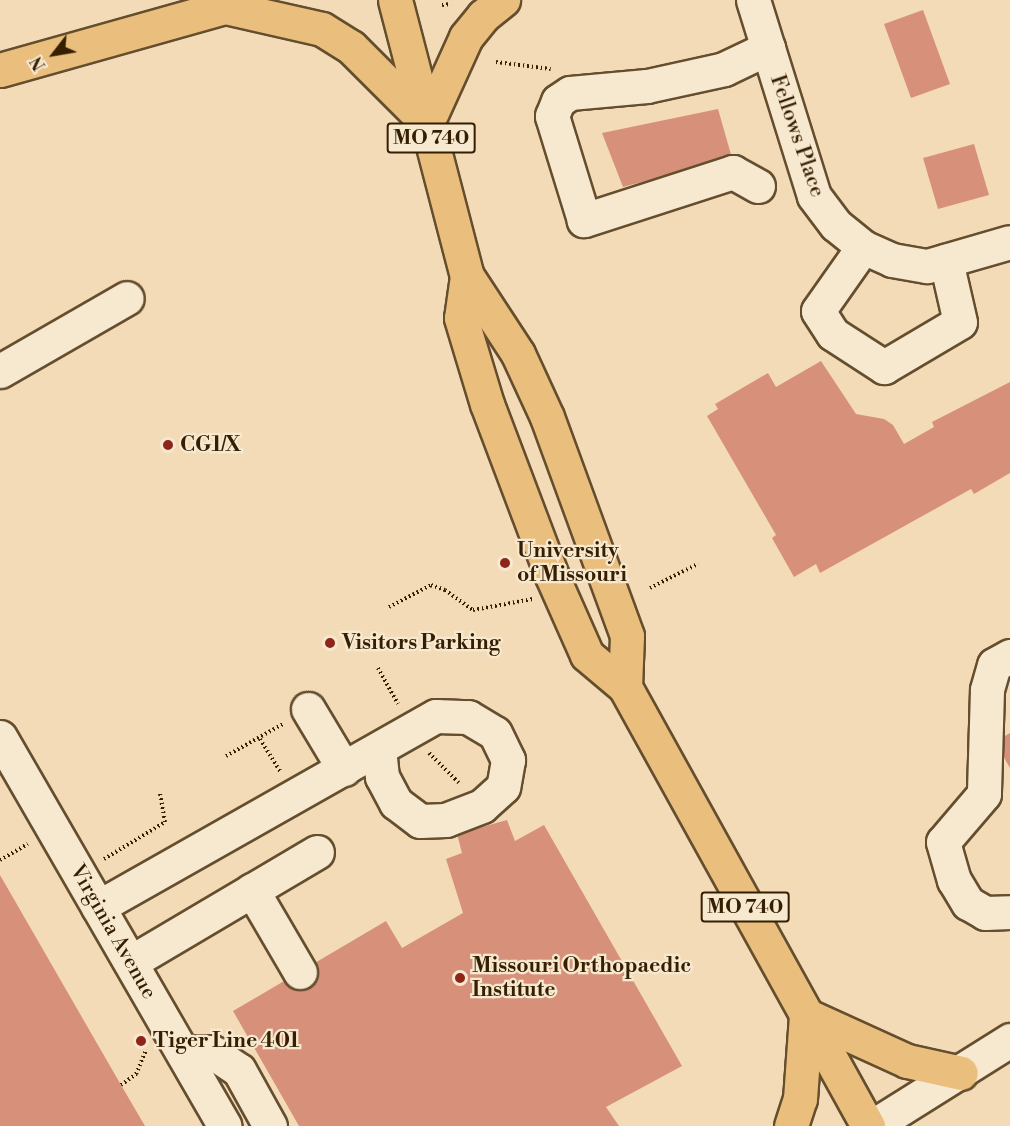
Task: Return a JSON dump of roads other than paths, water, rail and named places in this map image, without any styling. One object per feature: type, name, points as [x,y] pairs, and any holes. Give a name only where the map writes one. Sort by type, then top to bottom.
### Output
[{"type":"main road","name":"MO 740","points":[[395,0],[467,276],[518,354],[547,417],[627,636],[625,687]]},
{"type":"main road","points":[[0,70],[236,2],[322,29],[351,47],[427,123],[466,37],[483,16],[503,0]]},
{"type":"main road","name":"MO 740","points":[[467,276],[461,318],[518,491],[586,655],[625,687],[868,1126]]},
{"type":"main road","points":[[791,1126],[800,1099],[806,1015],[907,1061],[961,1073]]},
{"type":"street","name":"Fellows Place","points":[[753,0],[814,196],[836,225],[863,247],[892,260],[927,266],[1010,243]]},
{"type":"street","points":[[758,186],[733,172],[584,220],[552,116],[558,101],[570,93],[647,86],[724,69],[768,48]]},
{"type":"street","points":[[863,247],[818,311],[833,334],[884,367],[960,322],[946,261]]},
{"type":"street","points":[[0,371],[127,298]]},
{"type":"street","points":[[1010,656],[994,665],[987,690],[984,794],[943,842],[954,880],[968,903],[985,913],[1010,912]]},
{"type":"street","points":[[297,715],[344,769]]},
{"type":"street","points":[[98,907],[380,749],[411,727],[436,716],[468,717],[495,733],[508,760],[503,787],[472,810],[446,820],[420,821],[396,803],[382,777],[380,749]]},
{"type":"street","name":"Virginia Avenue","points":[[0,737],[225,1126]]},
{"type":"street","points":[[131,962],[317,852]]},
{"type":"street","points":[[252,890],[300,972]]},
{"type":"street","points":[[873,1126],[961,1073],[1010,1040]]},
{"type":"street","points":[[183,1053],[212,1052],[238,1070],[270,1126]]},
{"type":"place","name":"CG1/X","points":[[168,445]]},
{"type":"place","name":"University of Missouri","points":[[505,563]]},
{"type":"place","name":"Visitors Parking","points":[[330,643]]},
{"type":"place","name":"Missouri Orthopaedic Institute","points":[[460,978]]},
{"type":"place","name":"Tiger Line 401","points":[[141,1041]]}]
